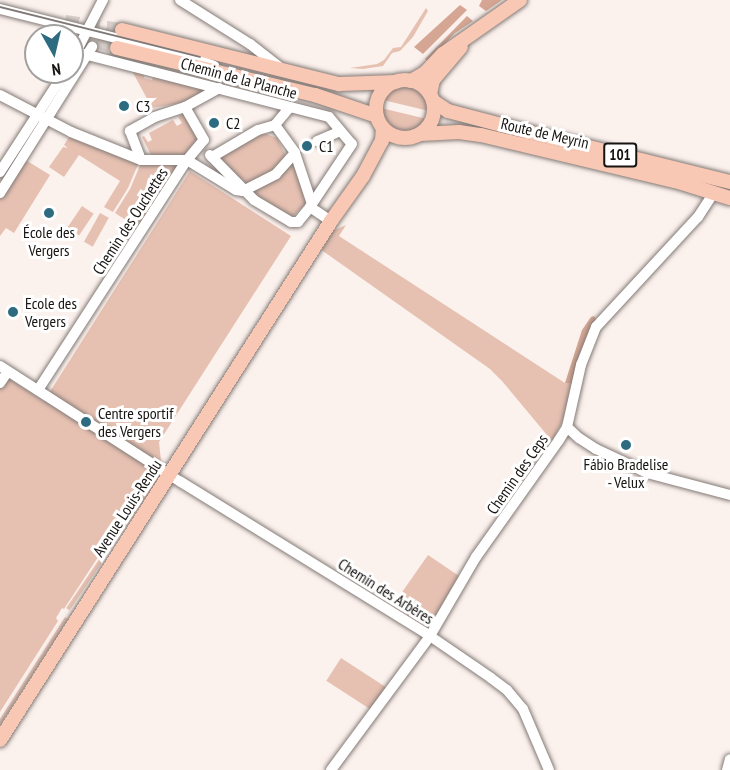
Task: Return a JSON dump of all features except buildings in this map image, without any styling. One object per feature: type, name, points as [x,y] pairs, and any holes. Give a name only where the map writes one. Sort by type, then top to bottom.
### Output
[{"type":"main road","points":[[122,30],[346,85],[411,81],[424,73],[443,54],[520,0]]},
{"type":"main road","points":[[420,134],[433,118],[433,80],[466,40]]},
{"type":"main road","points":[[117,48],[315,95],[380,122],[392,135],[402,138]]},
{"type":"main road","name":"101","points":[[411,81],[422,86],[432,98]]},
{"type":"main road","points":[[380,122],[380,96],[396,82]]},
{"type":"main road","name":"Route de Meyrin","points":[[432,98],[448,111],[730,182]]},
{"type":"main road","name":"Avenue Louis-Rendu","points":[[363,176],[382,141],[380,122]]},
{"type":"main road","name":"Route de Meyrin","points":[[420,134],[459,132],[481,135],[682,183],[730,198]]},
{"type":"main road","name":"101","points":[[402,138],[420,134]]},
{"type":"main road","name":"Avenue Louis-Rendu","points":[[0,740],[331,221],[363,176],[390,145],[402,138]]},
{"type":"street","points":[[84,35],[103,0]]},
{"type":"street","points":[[180,0],[250,44],[288,72]]},
{"type":"street","points":[[0,9],[187,56],[250,80]]},
{"type":"street","points":[[0,172],[90,51]]},
{"type":"street","name":"Chemin de la Planche","points":[[84,52],[90,51],[330,117],[340,130]]},
{"type":"street","points":[[187,56],[255,64]]},
{"type":"street","points":[[0,194],[59,84]]},
{"type":"street","points":[[141,160],[130,131],[155,117],[185,107],[219,88]]},
{"type":"street","points":[[0,95],[42,118],[141,160],[187,160],[236,190],[243,191],[276,174],[295,153]]},
{"type":"street","name":"Chemin des Ouchettes","points":[[38,390],[187,160],[204,140],[185,107]]},
{"type":"street","points":[[291,107],[275,125],[258,130],[211,156],[243,191],[291,222],[298,222],[352,144],[340,130],[317,141]]},
{"type":"street","points":[[275,125],[295,153],[311,206],[331,221]]},
{"type":"street","name":"Chemin des Ceps","points":[[331,770],[430,636],[476,557],[536,475],[567,427],[581,365],[596,327],[698,217],[713,194]]},
{"type":"street","points":[[0,382],[4,368]]},
{"type":"street","name":"Chemin des Arbères","points":[[4,368],[169,474],[430,636],[507,690],[519,702],[528,717],[549,770]]},
{"type":"street","points":[[567,427],[596,449],[647,473],[730,495]]},
{"type":"street","points":[[727,770],[730,759]]},
{"type":"shaded area","points":[[482,0],[502,0],[486,11],[479,6]]},
{"type":"shaded area","points":[[460,5],[467,10],[423,54],[414,47]]},
{"type":"shaded area","points":[[426,8],[428,11],[413,37],[400,51],[392,53],[383,66],[350,68],[377,64],[384,60],[393,48],[401,47]]},
{"type":"shaded area","points":[[467,16],[473,21],[455,33],[428,61],[425,59]]},
{"type":"shaded area","points":[[131,69],[145,71],[144,78],[152,80],[154,74],[211,88],[192,101],[152,108]]},
{"type":"shaded area","points":[[400,86],[412,86],[421,91],[429,105],[429,111],[383,100],[389,91]]},
{"type":"shaded area","points":[[381,108],[427,119],[417,130],[400,133],[387,125]]},
{"type":"shaded area","points":[[184,114],[198,140],[187,156],[151,155],[142,137],[144,136],[148,142],[152,140],[149,133],[173,120],[177,126],[182,123],[178,117]]},
{"type":"shaded area","points":[[261,132],[277,138],[287,158],[276,172],[249,186],[242,179],[240,180],[218,155]]},
{"type":"shaded area","points":[[71,134],[139,162],[128,188],[113,212],[104,207],[120,181],[79,155],[64,177],[49,167],[63,147],[68,148],[64,145]]},
{"type":"shaded area","points":[[24,159],[50,175],[14,233],[6,228],[0,236],[0,197]]},
{"type":"shaded area","points":[[290,161],[296,169],[309,201],[292,217],[256,198],[257,196],[251,189]]},
{"type":"shaded area","points":[[141,163],[183,163],[140,229],[115,213],[130,189]]},
{"type":"shaded area","name":"Centre sportif des Vergers","points":[[190,171],[291,236],[159,442],[161,461],[64,609],[62,608],[56,618],[58,621],[0,712],[0,373],[44,401]]},
{"type":"shaded area","points":[[82,206],[94,214],[79,235],[67,228]]},
{"type":"shaded area","points":[[100,213],[109,218],[93,247],[84,242]]},
{"type":"shaded area","points":[[346,225],[339,236],[565,383],[573,384],[565,417],[552,441],[490,369],[320,249],[332,231]]},
{"type":"shaded area","points":[[594,316],[596,319],[585,341],[573,384],[565,383],[582,330]]},
{"type":"shaded area","points":[[158,472],[161,474],[70,610],[66,608]]},
{"type":"shaded area","points":[[428,555],[459,576],[429,630],[391,608]]},
{"type":"shaded area","points":[[65,617],[68,619],[0,725],[0,719]]},
{"type":"shaded area","points":[[341,658],[388,688],[373,711],[326,681]]},
{"type":"tunnel","points":[[65,22],[122,30]]},
{"type":"tunnel","points":[[84,36],[117,48]]},
{"type":"tram line","points":[[0,7],[200,57]]},
{"type":"place","name":"C3","points":[[124,106]]},
{"type":"place","name":"C2","points":[[214,123]]},
{"type":"place","name":"C1","points":[[307,146]]},
{"type":"place","name":"École des Vergers","points":[[49,213]]},
{"type":"place","name":"Ecole des Vergers","points":[[13,312]]},
{"type":"place","name":"Centre sportif des Vergers","points":[[86,422]]},
{"type":"place","name":"Fábio Bradelise - Velux","points":[[626,445]]}]
